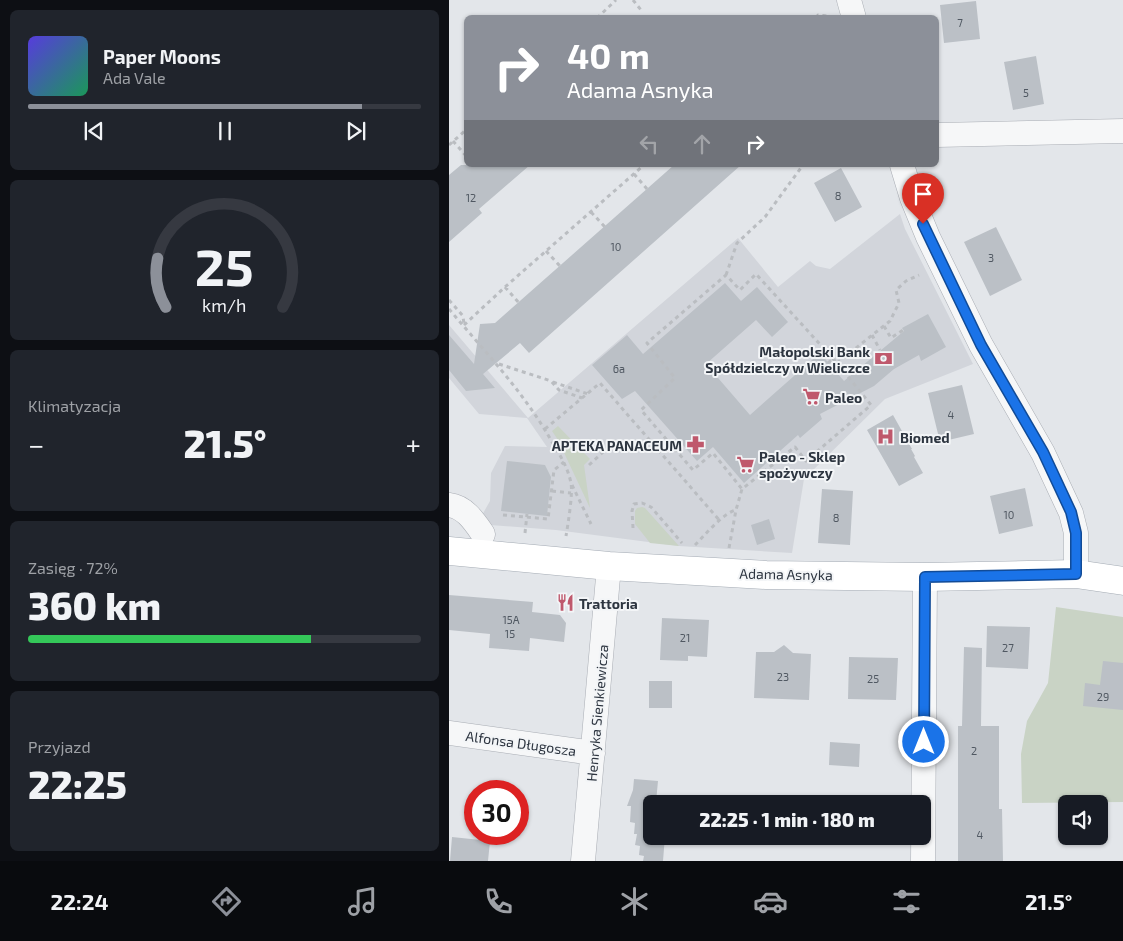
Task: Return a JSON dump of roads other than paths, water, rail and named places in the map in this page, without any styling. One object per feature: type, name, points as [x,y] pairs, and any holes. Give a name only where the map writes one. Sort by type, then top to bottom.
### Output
[{"type":"main road","name":"Adama Asnyka","points":[[449,551],[609,566],[766,575],[925,577],[1076,574],[1123,581]]},
{"type":"street","points":[[849,0],[853,15]]},
{"type":"street","points":[[939,135],[1123,131]]},
{"type":"street","points":[[903,167],[912,198],[928,237],[981,345],[1043,452],[1071,512],[1076,533],[1076,574]]},
{"type":"street","points":[[449,505],[458,506],[472,518],[483,534]]},
{"type":"street","name":"Henryka Sienkiewicza","points":[[583,861],[609,566]]},
{"type":"street","points":[[923,861],[925,577]]},
{"type":"street","name":"Alfonsa Długosza","points":[[449,733],[593,753]]},
{"type":"place","name":"Małopolski Bank Spółdzielczy w Wieliczce","points":[[884,359]]},
{"type":"place","name":"Paleo","points":[[811,397]]},
{"type":"place","name":"Biomed","points":[[886,437]]},
{"type":"place","name":"APTEKA PANACEUM","points":[[696,445]]},
{"type":"place","name":"Paleo - Sklep spożywczy","points":[[745,464]]},
{"type":"place","name":"Trattoria","points":[[565,603]]}]
